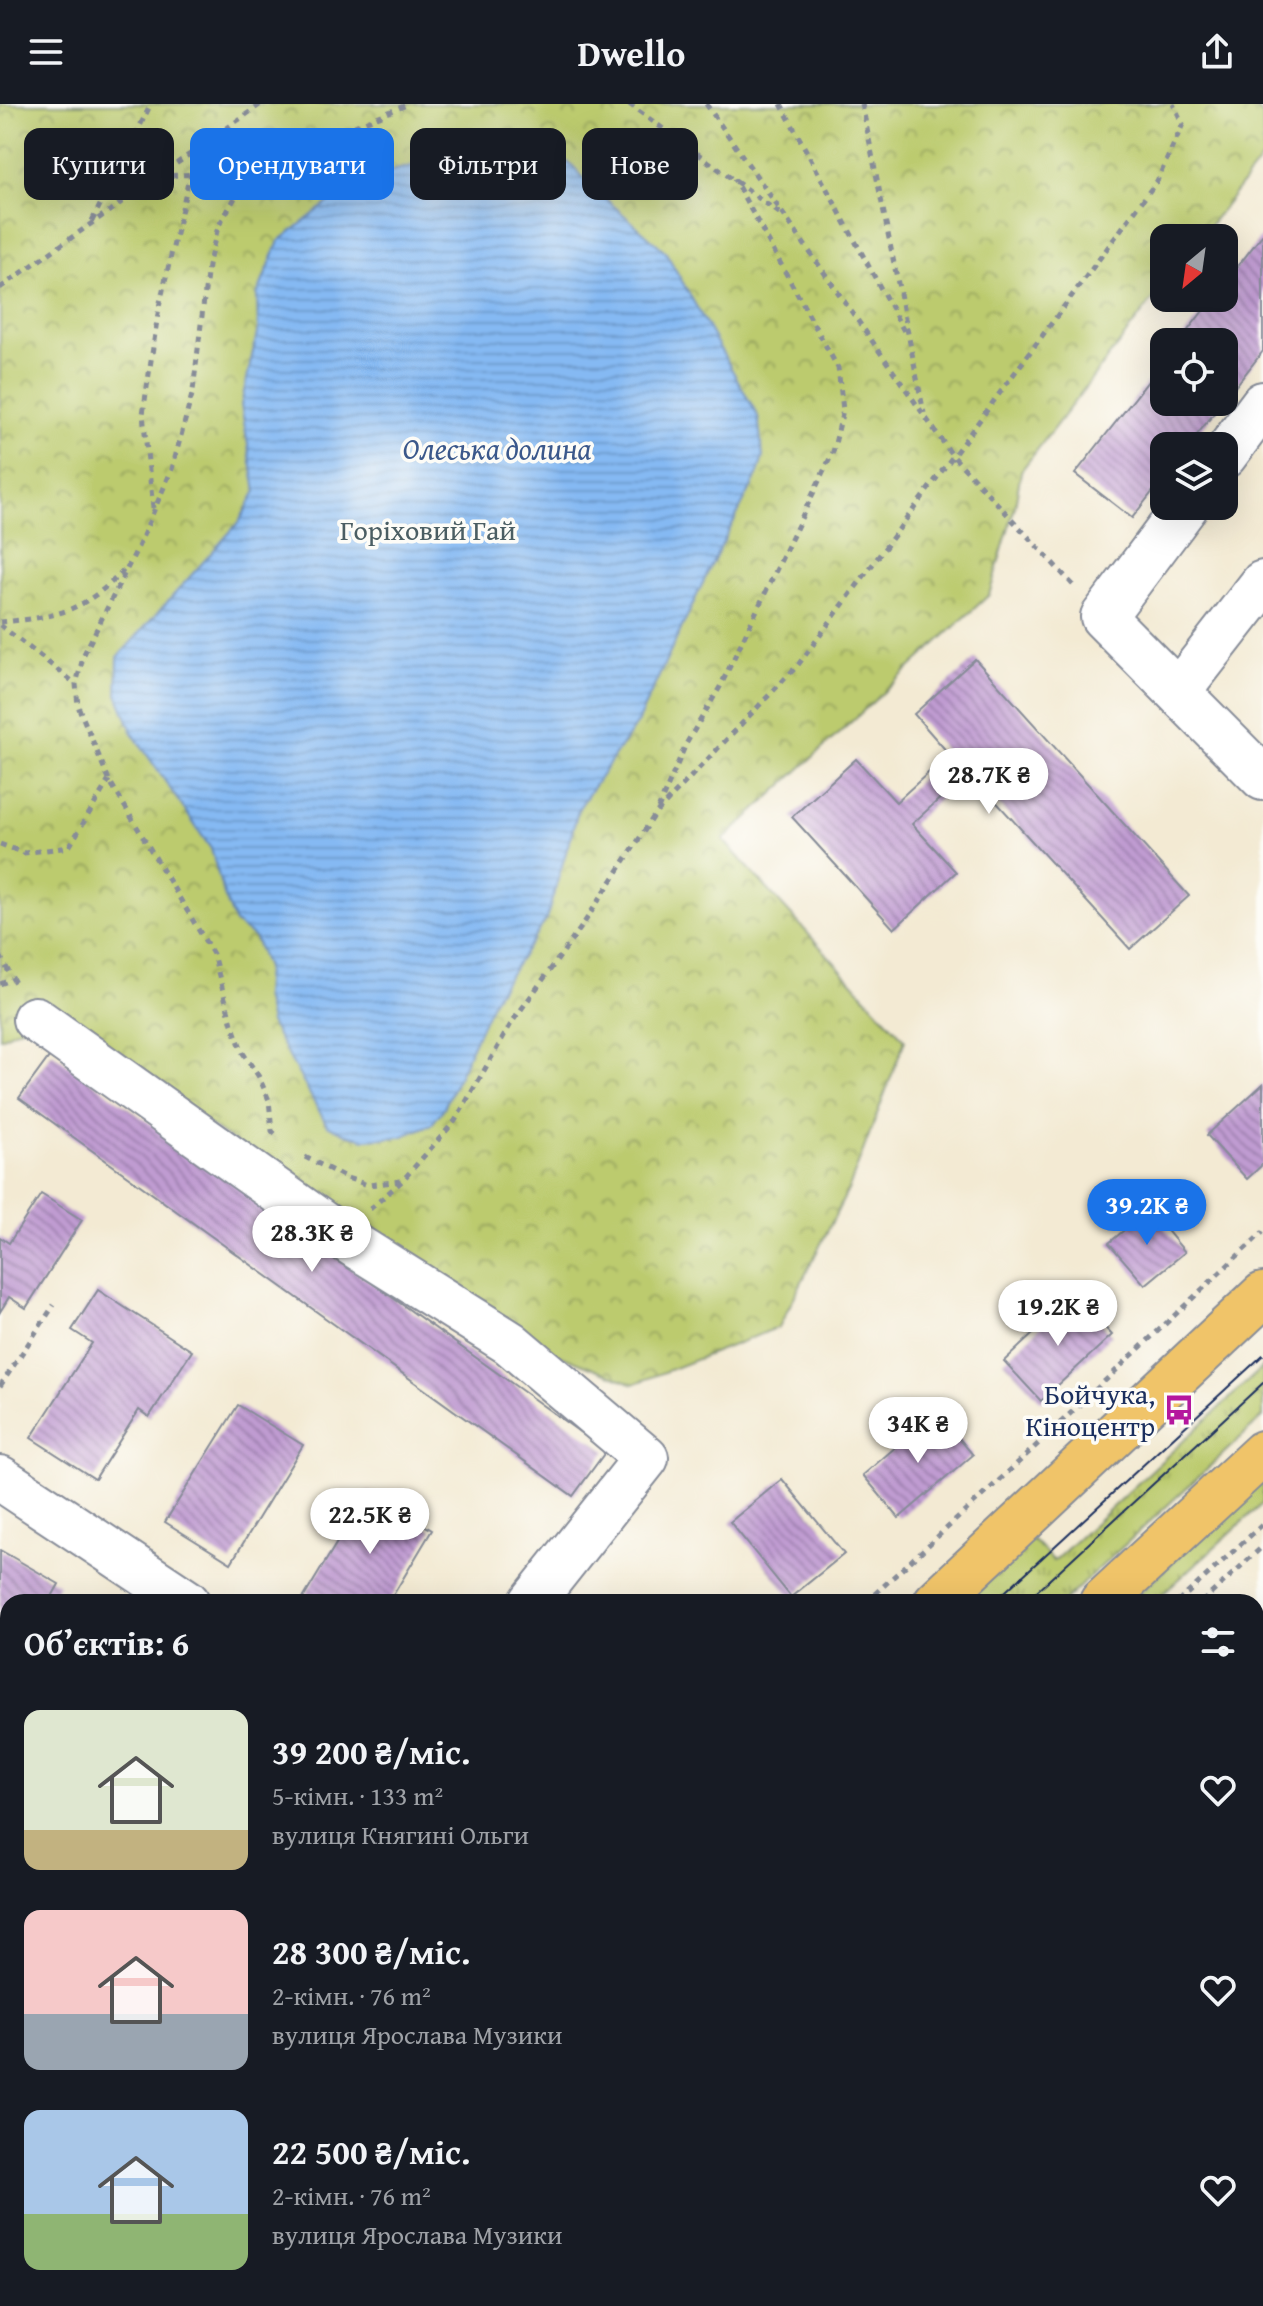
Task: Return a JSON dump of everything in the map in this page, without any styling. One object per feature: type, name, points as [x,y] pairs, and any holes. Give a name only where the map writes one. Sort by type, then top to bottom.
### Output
[{"type":"main road","points":[[945,1594],[1263,1295]]},
{"type":"main road","points":[[1111,1594],[1263,1453]]},
{"type":"street","points":[[1238,437],[1263,404]]},
{"type":"street","points":[[1176,520],[1103,617],[1263,778]]},
{"type":"street","points":[[1178,692],[1263,583]]},
{"type":"street","points":[[35,1019],[340,1236],[510,1343],[646,1458],[538,1594]]},
{"type":"street","points":[[0,1478],[166,1594]]},
{"type":"path","points":[[90,224],[151,104]]},
{"type":"path","points":[[174,165],[261,104]]},
{"type":"path","points":[[350,128],[409,104]]},
{"type":"path","points":[[629,104],[786,218]]},
{"type":"path","points":[[706,104],[952,455],[1103,617]]},
{"type":"path","points":[[781,104],[909,340]]},
{"type":"path","points":[[862,104],[924,417]]},
{"type":"path","points":[[656,813],[798,665],[1157,181],[1183,124],[1173,104]]},
{"type":"path","points":[[154,510],[143,414],[159,307],[190,174],[174,175]]},
{"type":"path","points":[[340,1236],[402,1181],[455,1121],[512,1022],[580,929],[656,813],[686,744],[720,687],[833,452],[843,410],[838,368],[734,179]]},
{"type":"path","points":[[0,288],[124,200]]},
{"type":"path","points":[[234,200],[218,227],[208,266],[193,391],[172,469],[84,654],[76,684],[78,706],[109,780],[213,954],[243,1053],[269,1100],[272,1131],[280,1139]]},
{"type":"path","points":[[0,623],[39,619],[71,611],[102,592],[129,564]]},
{"type":"path","points":[[0,623],[76,684]]},
{"type":"path","points":[[0,844],[24,853],[69,847],[109,780]]},
{"type":"path","points":[[0,984],[13,979]]},
{"type":"path","points":[[300,1154],[368,1185],[402,1181]]},
{"type":"path","points":[[875,1594],[1263,1232]]},
{"type":"path","points":[[0,1386],[54,1305]]},
{"type":"path","points":[[1187,1594],[1263,1524]]},
{"type":"path","points":[[1211,1594],[1263,1546]]},
{"type":"green space","name":"Горіховий Гай","points":[[0,104],[1251,104],[1263,116],[1263,157],[1211,224],[1150,224],[1150,303],[1021,471],[1015,506],[989,595],[723,840],[905,1040],[849,1188],[779,1327],[634,1384],[515,1337],[50,1014],[0,1038]]},
{"type":"green space","points":[[1263,1367],[1263,1417],[1072,1594],[969,1594],[1030,1537],[1054,1561]]},
{"type":"green space","points":[[1263,1479],[1263,1503],[1163,1594],[1139,1594]]},
{"type":"water","name":"Олеська долина","points":[[566,162],[570,163],[582,176],[582,200],[607,200],[665,251],[758,416],[763,457],[758,474],[637,723],[579,808],[546,920],[494,998],[444,1108],[432,1124],[401,1137],[365,1139],[327,1125],[270,1023],[264,996],[266,968],[255,938],[235,923],[211,849],[133,734],[117,694],[118,657],[239,522],[256,491],[241,405],[258,329],[257,295],[279,241],[332,200],[394,200],[394,170],[410,166],[410,200],[566,200]]},
{"type":"building","points":[[1263,234],[1263,351],[1238,383],[1238,328],[1190,328],[1202,312],[1238,312],[1238,266]]},
{"type":"building","points":[[1150,379],[1150,416],[1212,416],[1199,432],[1150,432],[1150,495],[1132,518],[1075,474]]},
{"type":"building","points":[[975,659],[1189,896],[1130,949],[969,772],[912,824],[956,872],[894,929],[792,817],[856,759],[896,802],[949,754],[914,714]]},
{"type":"building","points":[[52,1053],[606,1451],[573,1496],[19,1098]]},
{"type":"building","points":[[1263,1084],[1263,1164],[1247,1179],[1207,1135]]},
{"type":"building","points":[[41,1194],[82,1220],[26,1308],[9,1297],[0,1312],[0,1237],[9,1243]]},
{"type":"building","points":[[1149,1209],[1185,1252],[1145,1285],[1109,1243]]},
{"type":"building","points":[[98,1290],[192,1351],[149,1417],[139,1410],[95,1479],[31,1438],[92,1343],[72,1330]]},
{"type":"building","points":[[1075,1295],[1112,1335],[1041,1401],[1004,1361]]},
{"type":"building","points":[[238,1405],[303,1445],[231,1563],[165,1522]]},
{"type":"building","points":[[937,1412],[973,1455],[899,1518],[863,1475]]},
{"type":"building","points":[[782,1479],[844,1554],[795,1594],[789,1594],[730,1522]]},
{"type":"building","points":[[368,1491],[432,1530],[394,1594],[306,1594]]},
{"type":"building","points":[[0,1550],[59,1584],[53,1594],[0,1594]]},
{"type":"tram line","points":[[1003,1594],[1263,1355]]},
{"type":"tram line","points":[[1034,1594],[1263,1383]]},
{"type":"place","name":"Бойчука, Кіноцентр","points":[[1179,1410]]}]
